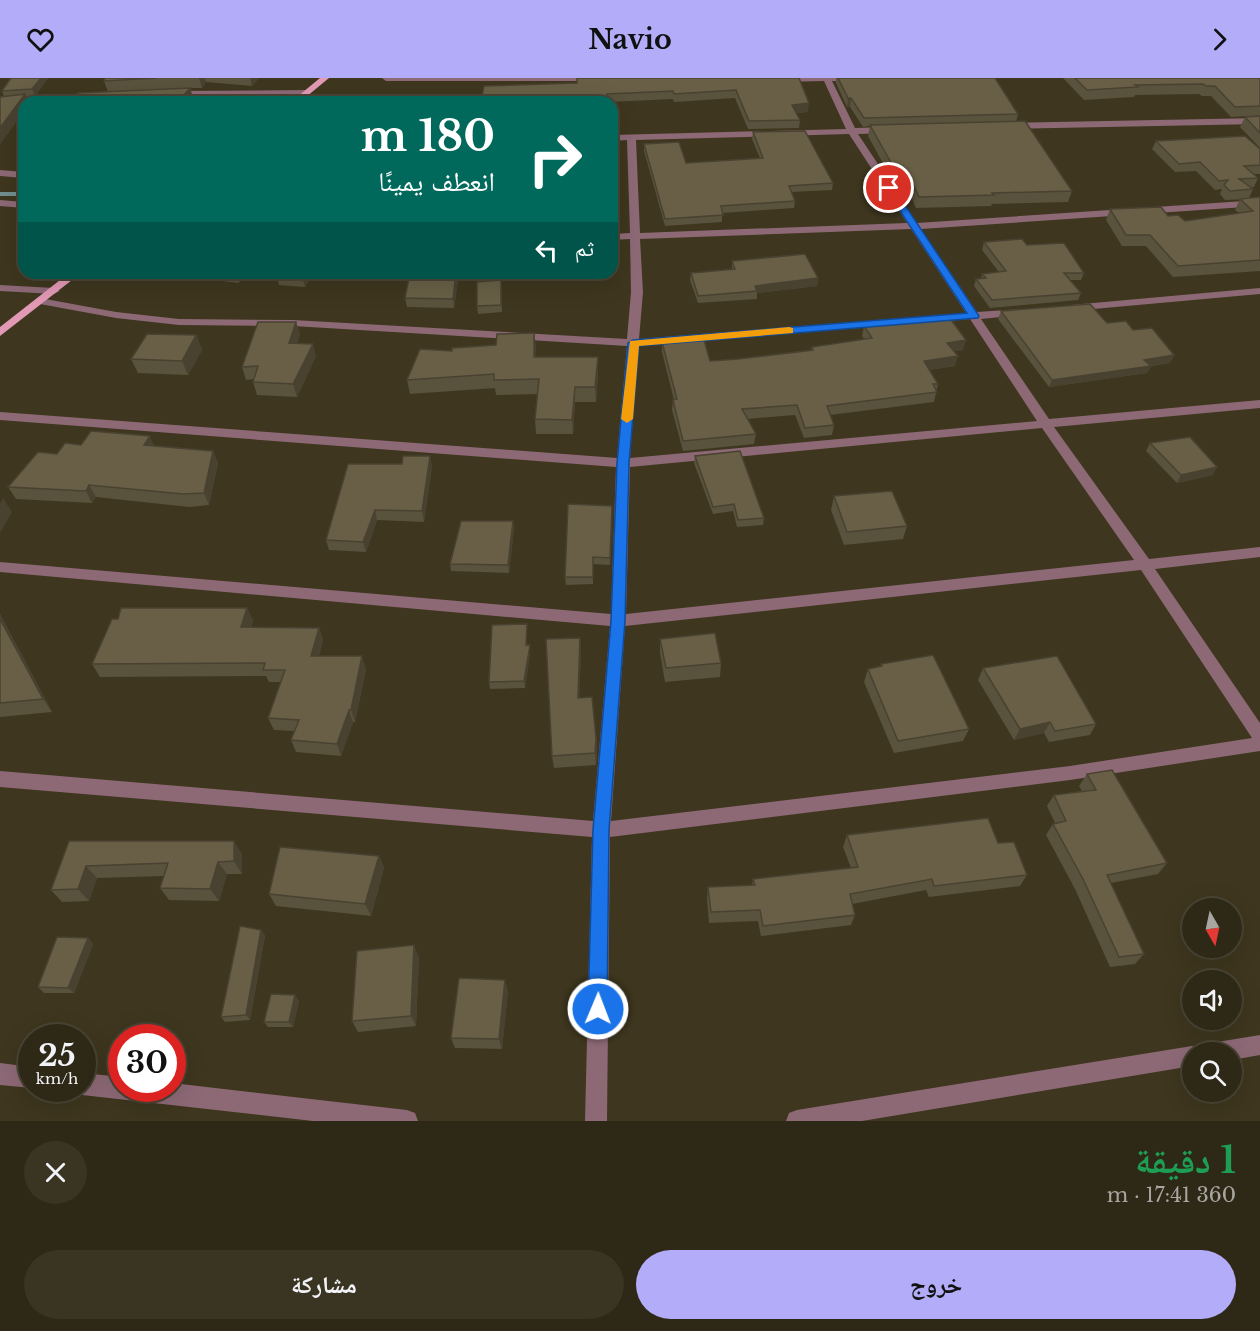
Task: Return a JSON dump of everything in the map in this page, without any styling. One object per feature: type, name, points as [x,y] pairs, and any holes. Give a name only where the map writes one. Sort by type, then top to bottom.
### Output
[{"type":"main road","points":[[303,96],[325,78]]},
{"type":"main road","points":[[0,333],[69,279]]},
{"type":"street","points":[[386,78],[601,78]]},
{"type":"street","points":[[767,79],[878,78]]},
{"type":"street","points":[[827,79],[852,131],[914,226],[1046,425],[1146,566],[1260,737]]},
{"type":"street","points":[[164,94],[307,93]]},
{"type":"street","points":[[0,102],[18,101]]},
{"type":"street","points":[[994,127],[1260,121]]},
{"type":"street","points":[[618,138],[900,129]]},
{"type":"street","points":[[596,1121],[601,830],[618,621],[623,463],[637,292],[631,138]]},
{"type":"street","points":[[0,174],[18,175]]},
{"type":"street","points":[[0,203],[18,204]]},
{"type":"street","points":[[618,237],[914,226],[1260,203]]},
{"type":"street","points":[[0,288],[54,291]]},
{"type":"street","points":[[1060,309],[1260,291]]},
{"type":"street","points":[[40,301],[116,315],[179,322],[293,323],[633,343],[1039,310]]},
{"type":"street","points":[[0,416],[623,463],[1260,404]]},
{"type":"street","points":[[0,567],[618,621],[1260,552]]},
{"type":"street","points":[[0,778],[601,830],[1070,773],[1260,744]]},
{"type":"street","points":[[1242,1048],[1260,1045]]},
{"type":"street","points":[[797,1121],[1182,1058]]},
{"type":"street","points":[[0,1074],[18,1076]]},
{"type":"street","points":[[186,1096],[407,1121]]},
{"type":"building","points":[[11,78],[41,78],[32,89],[2,91]]},
{"type":"building","points":[[105,78],[157,78],[104,81]]},
{"type":"building","points":[[577,78],[799,78],[809,103],[792,105],[800,120],[749,121],[736,90],[674,94],[673,91],[607,94],[608,96],[482,96],[484,86],[577,83]]},
{"type":"building","points":[[838,78],[995,78],[1018,114],[864,118],[851,98],[848,98]]},
{"type":"building","points":[[1075,78],[1260,78],[1260,106],[1235,107],[1215,86],[1203,84],[1135,85],[1138,87],[1087,90]]},
{"type":"building","points":[[190,88],[183,96],[74,96],[78,93]]},
{"type":"building","points":[[25,94],[18,96],[18,104],[0,128],[0,97]]},
{"type":"building","points":[[1260,116],[1260,133],[1245,117]]},
{"type":"building","points":[[1025,121],[1072,191],[919,197],[909,176],[899,177],[870,125]]},
{"type":"building","points":[[805,131],[833,183],[789,186],[795,201],[721,206],[723,215],[665,219],[644,144],[679,142],[686,163],[763,158],[753,132]]},
{"type":"building","points":[[1245,136],[1260,149],[1260,165],[1244,166],[1258,178],[1239,179],[1253,189],[1230,191],[1224,185],[1228,180],[1219,181],[1200,162],[1179,164],[1156,141]]},
{"type":"building","points":[[1260,197],[1260,260],[1178,266],[1150,235],[1126,235],[1110,209],[1161,207],[1168,216],[1178,215],[1185,221],[1253,211],[1240,199]]},
{"type":"building","points":[[1022,239],[1027,245],[1064,243],[1084,273],[1064,273],[1081,293],[992,300],[976,279],[986,278],[982,274],[1006,271],[984,242]]},
{"type":"building","points":[[805,254],[818,278],[755,286],[757,291],[698,296],[691,273],[735,269],[732,261]]},
{"type":"building","points":[[409,279],[455,279],[453,299],[405,298]]},
{"type":"building","points":[[501,280],[501,305],[477,306],[477,282]]},
{"type":"building","points":[[1090,304],[1107,323],[1126,321],[1133,330],[1152,328],[1174,355],[1144,360],[1151,366],[1052,380],[1001,311]]},
{"type":"building","points":[[949,317],[966,340],[947,343],[958,356],[924,361],[938,384],[933,384],[937,392],[827,406],[834,425],[805,428],[797,405],[742,409],[756,434],[683,441],[673,400],[677,399],[662,342],[704,340],[710,361],[738,359],[813,350],[812,347],[872,338],[864,326]]},
{"type":"building","points":[[258,322],[296,322],[289,343],[313,344],[293,384],[253,382],[258,366],[242,367]]},
{"type":"building","points":[[534,333],[534,357],[598,357],[595,387],[575,387],[572,420],[535,419],[539,379],[494,380],[494,374],[407,380],[420,349],[452,351],[452,348],[496,345],[497,334]]},
{"type":"building","points":[[147,334],[196,335],[182,361],[131,359]]},
{"type":"building","points":[[91,431],[150,436],[144,445],[213,451],[204,493],[183,494],[89,485],[86,491],[8,487],[38,452],[57,454],[65,443],[81,445]]},
{"type":"building","points":[[1190,437],[1217,467],[1181,475],[1150,443]]},
{"type":"building","points":[[740,451],[764,518],[738,520],[734,504],[713,507],[695,456]]},
{"type":"building","points":[[403,456],[430,456],[422,511],[375,510],[363,542],[326,540],[348,464],[402,464]]},
{"type":"building","points":[[892,491],[907,526],[847,532],[834,496]]},
{"type":"building","points":[[568,504],[612,506],[610,558],[593,557],[593,577],[565,577]]},
{"type":"building","points":[[461,521],[513,521],[508,565],[450,564]]},
{"type":"building","points":[[121,608],[247,608],[241,627],[319,628],[311,656],[362,656],[351,710],[349,710],[337,744],[291,740],[299,720],[268,718],[285,670],[263,670],[265,663],[92,664],[112,619],[118,619]]},
{"type":"building","points":[[0,619],[43,699],[0,703]]},
{"type":"building","points":[[527,624],[526,645],[530,645],[524,681],[489,682],[492,625]]},
{"type":"building","points":[[715,633],[721,663],[666,668],[660,639]]},
{"type":"building","points":[[580,638],[578,698],[592,697],[596,738],[595,753],[552,756],[546,639]]},
{"type":"building","points":[[933,655],[969,729],[898,741],[868,669],[882,666],[881,664]]},
{"type":"building","points":[[1057,656],[1096,724],[1055,731],[1050,722],[1020,729],[983,668]]},
{"type":"building","points":[[1112,770],[1167,863],[1107,875],[1144,954],[1119,957],[1083,879],[1053,824],[1066,821],[1054,795],[1096,790],[1087,774]]},
{"type":"building","points":[[988,818],[998,843],[1014,842],[1027,875],[934,886],[932,879],[850,894],[855,915],[763,926],[760,910],[711,912],[708,887],[755,885],[753,879],[858,867],[847,835]]},
{"type":"building","points":[[69,841],[234,841],[234,861],[218,862],[210,889],[160,888],[168,863],[86,866],[78,889],[51,890]]},
{"type":"building","points":[[280,847],[379,856],[365,904],[269,894]]},
{"type":"building","points":[[240,926],[261,930],[246,1015],[221,1017]]},
{"type":"building","points":[[57,937],[88,938],[68,988],[38,987]]},
{"type":"building","points":[[414,945],[411,1016],[352,1021],[357,951]]},
{"type":"building","points":[[459,978],[505,980],[499,1039],[451,1038]]},
{"type":"building","points":[[271,994],[295,995],[289,1022],[264,1022]]},
{"type":"waterway","points":[[0,194],[18,194]]},
{"type":"slow traffic","points":[[627,419],[633,343],[789,331]]},
{"type":"route","points":[[598,1009],[601,830],[618,621],[623,463],[633,343],[974,316],[889,188]]}]
